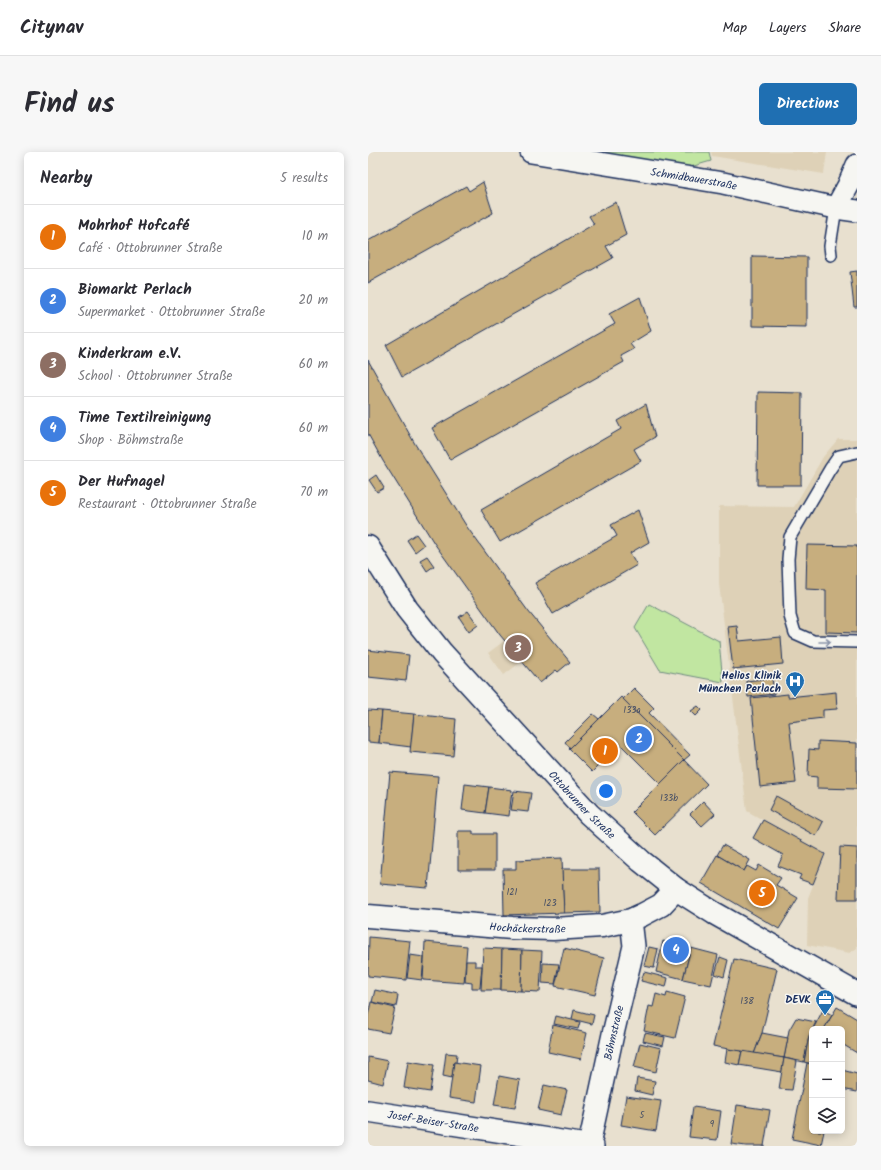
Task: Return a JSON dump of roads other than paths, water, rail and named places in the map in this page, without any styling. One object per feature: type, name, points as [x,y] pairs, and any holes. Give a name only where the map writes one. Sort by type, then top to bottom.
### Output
[{"type":"main road","name":"Ottobrunner Straße","points":[[368,548],[408,609],[442,653],[589,814],[641,861],[676,889],[752,936],[857,994]]},
{"type":"main road","name":"Hochäckerstraße","points":[[368,916],[478,926],[553,929],[602,926],[630,920],[661,905],[676,889]]},
{"type":"street","name":"Schmidbauerstraße","points":[[531,152],[723,183],[836,208],[857,211]]},
{"type":"street","points":[[836,208],[848,186],[857,164]]},
{"type":"street","name":"Böhmstraße","points":[[591,1146],[609,1048],[634,946],[630,920]]},
{"type":"street","name":"Josef-Beiser-Straße","points":[[368,1111],[591,1146]]},
{"type":"lane","points":[[831,256],[830,246],[836,208]]},
{"type":"lane","points":[[857,452],[839,456],[830,469],[790,537],[788,559],[790,616],[795,633],[813,642],[857,642]]},
{"type":"place","name":"Kinderkram e.V.","points":[[518,648]]},
{"type":"place","name":"Helios Klinik München Perlach","points":[[795,698]]},
{"type":"place","name":"Biomarkt Perlach","points":[[639,739]]},
{"type":"place","name":"Mohrhof Hofcafé","points":[[605,751]]},
{"type":"place","name":"Der Hufnagel","points":[[762,893]]},
{"type":"place","name":"Time Textilreinigung","points":[[676,950]]},
{"type":"place","name":"DEVK","points":[[825,1016]]}]
